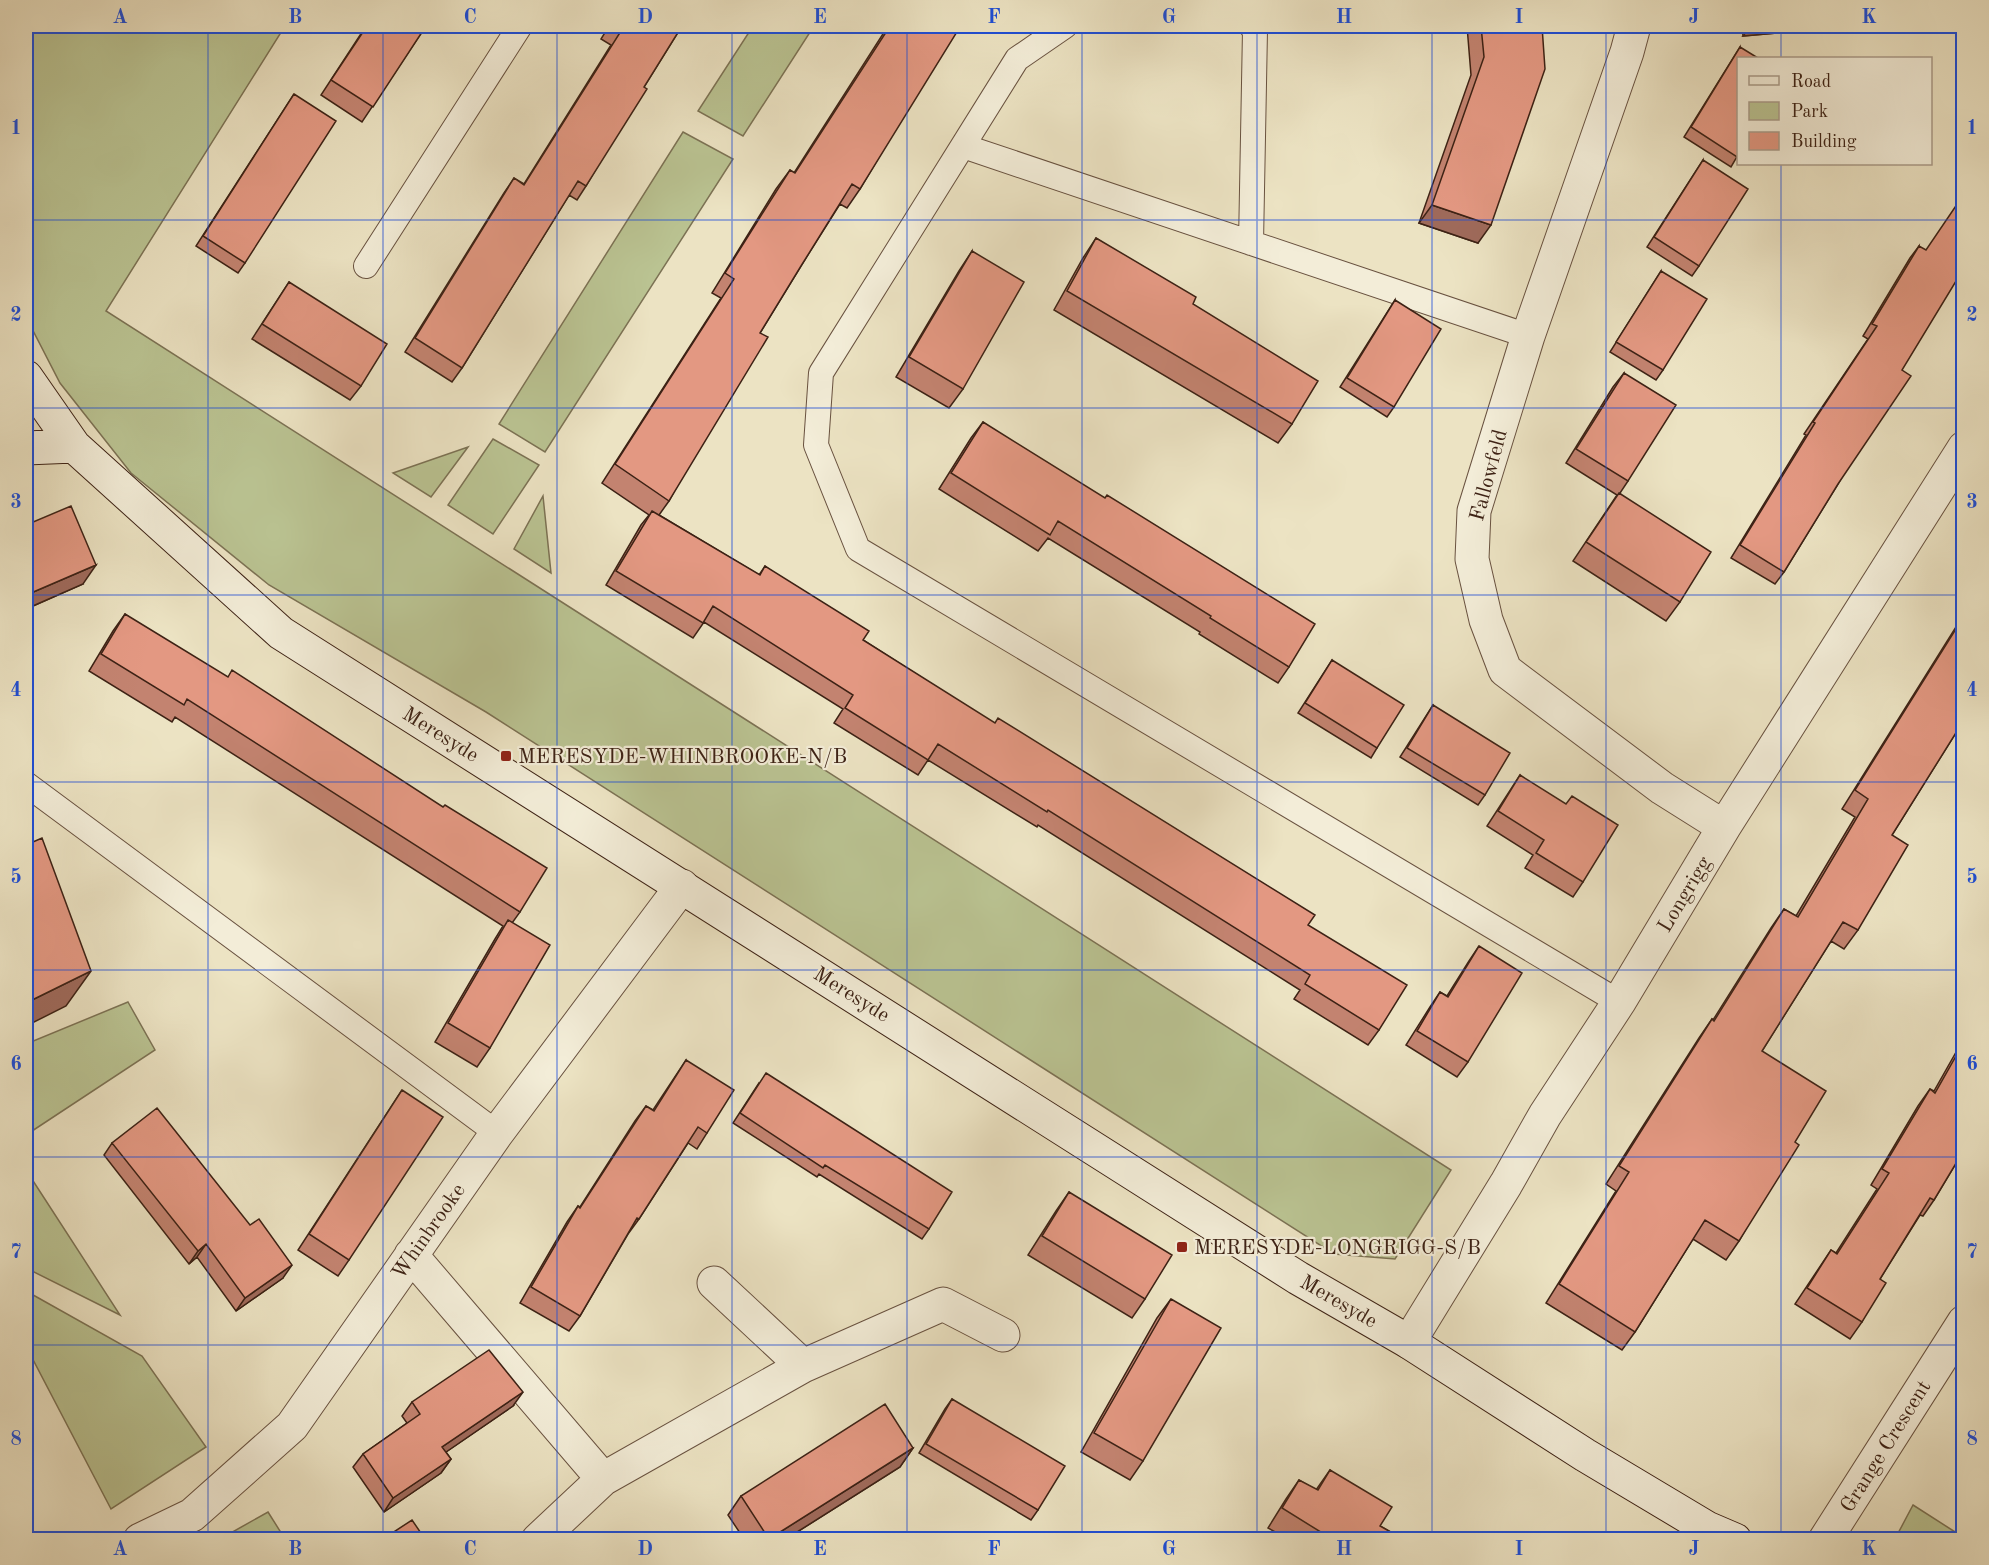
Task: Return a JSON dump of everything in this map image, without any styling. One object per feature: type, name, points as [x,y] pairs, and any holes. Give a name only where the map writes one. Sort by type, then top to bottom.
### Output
[{"type":"street","name":"Fallowfeld","points":[[1634,26],[1528,336],[1474,511],[1472,559],[1486,620],[1505,670],[1662,788],[1725,827]]},
{"type":"street","name":"Meresyde","points":[[26,377],[74,446],[281,633],[1298,1278],[1409,1342],[1585,1455],[1707,1528],[1735,1539]]},
{"type":"street","points":[[26,448],[74,446]]},
{"type":"street","name":"Longrigg","points":[[1409,1342],[1506,1184],[1545,1115],[1619,1002],[1725,827],[1964,448]]},
{"type":"street","name":"Whinbrooke","points":[[140,1539],[192,1515],[292,1426],[496,1133],[682,886]]},
{"type":"street","points":[[411,1255],[603,1479]]},
{"type":"street","points":[[714,1283],[803,1366]]},
{"type":"street","points":[[538,1539],[603,1479],[803,1366],[943,1304],[1003,1335]]},
{"type":"street","name":"Grange Crescent","points":[[1825,1539],[1962,1327]]},
{"type":"lane","points":[[366,266],[520,26]]},
{"type":"lane","points":[[1065,26],[1017,59],[820,373],[816,445],[858,549],[1619,1002]]},
{"type":"lane","points":[[1251,26],[1255,30],[1251,243]]},
{"type":"lane","points":[[963,146],[1528,336]]},
{"type":"lane","points":[[26,784],[496,1133]]},
{"type":"green space","points":[[26,26],[285,26],[106,311],[1451,1170],[1395,1259],[1334,1254],[486,712],[269,585],[131,473],[60,383],[26,317]]},
{"type":"green space","points":[[753,26],[814,26],[743,136],[698,111]]},
{"type":"green space","points":[[683,132],[733,159],[545,452],[499,424]]},
{"type":"green space","points":[[493,439],[539,465],[493,534],[448,505]]},
{"type":"green space","points":[[468,447],[431,497],[393,473]]},
{"type":"green space","points":[[543,496],[551,573],[514,549]]},
{"type":"green space","points":[[128,1002],[155,1050],[26,1135],[26,1044]]},
{"type":"green space","points":[[26,1170],[120,1315],[26,1268]]},
{"type":"green space","points":[[26,1291],[142,1356],[206,1447],[111,1509],[26,1349]]},
{"type":"green space","points":[[1913,1505],[1963,1537],[1963,1539],[1895,1539]]},
{"type":"green space","points":[[268,1512],[285,1539],[220,1539]]},
{"type":"building","points":[[367,26],[426,26],[373,107],[331,80]]},
{"type":"building","points":[[612,26],[682,26],[644,87],[647,89],[586,186],[578,181],[462,368],[415,338],[514,178],[524,185],[621,31]]},
{"type":"building","points":[[890,26],[960,27],[860,189],[852,184],[801,266],[760,333],[768,337],[669,501],[615,464],[734,279],[725,273],[757,222],[790,170],[795,173]]},
{"type":"building","points":[[1481,26],[1542,26],[1545,69],[1491,225],[1432,205],[1484,57]]},
{"type":"building","points":[[1740,47],[1756,57],[1737,57],[1737,157],[1691,127]]},
{"type":"building","points":[[294,94],[336,121],[245,263],[203,236]]},
{"type":"building","points":[[1703,160],[1748,189],[1699,266],[1654,237]]},
{"type":"building","points":[[1964,194],[1964,268],[1902,370],[1911,376],[1838,484],[1784,572],[1740,545],[1815,423],[1813,422],[1877,326],[1872,324],[1919,246],[1926,250]]},
{"type":"building","points":[[1096,238],[1196,297],[1193,304],[1318,381],[1292,424],[1067,291]]},
{"type":"building","points":[[972,251],[1024,282],[963,389],[909,357]]},
{"type":"building","points":[[1661,271],[1707,299],[1663,370],[1616,342]]},
{"type":"building","points":[[289,282],[387,344],[361,386],[262,324]]},
{"type":"building","points":[[1395,300],[1441,329],[1394,407],[1347,378]]},
{"type":"building","points":[[1624,373],[1676,405],[1628,481],[1576,449]]},
{"type":"building","points":[[983,422],[1105,498],[1107,495],[1315,624],[1289,667],[1058,521],[1050,535],[951,473]]},
{"type":"building","points":[[1619,493],[1711,552],[1680,602],[1586,542]]},
{"type":"building","points":[[71,506],[96,565],[31,593],[26,579],[26,525]]},
{"type":"building","points":[[652,511],[760,575],[765,566],[869,631],[863,640],[995,723],[998,718],[1315,915],[1308,925],[1407,985],[1379,1030],[1305,984],[1310,975],[1048,810],[1047,812],[938,744],[928,760],[845,708],[853,695],[713,606],[703,623],[616,571]]},
{"type":"building","points":[[125,614],[228,677],[232,670],[443,807],[445,805],[547,868],[520,912],[187,699],[184,705],[101,654]]},
{"type":"building","points":[[1964,616],[1964,720],[1892,835],[1908,845],[1858,930],[1843,922],[1762,1051],[1826,1091],[1795,1142],[1799,1145],[1739,1241],[1705,1220],[1635,1332],[1559,1284],[1629,1172],[1619,1166],[1712,1019],[1714,1021],[1784,909],[1798,917],[1868,799],[1855,790]]},
{"type":"building","points":[[1332,660],[1404,705],[1377,748],[1305,703]]},
{"type":"building","points":[[1433,705],[1510,753],[1485,795],[1407,748]]},
{"type":"building","points":[[1520,775],[1566,804],[1572,796],[1618,825],[1583,882],[1536,853],[1544,840],[1498,811]]},
{"type":"building","points":[[42,838],[91,971],[26,1003],[26,845]]},
{"type":"building","points":[[508,920],[550,945],[490,1048],[448,1023]]},
{"type":"building","points":[[1479,946],[1522,973],[1468,1062],[1417,1031],[1440,992],[1448,997]]},
{"type":"building","points":[[1964,1042],[1964,1150],[1934,1200],[1930,1198],[1880,1279],[1886,1283],[1862,1322],[1807,1288],[1831,1250],[1837,1254],[1889,1173],[1882,1169],[1930,1089],[1935,1093]]},
{"type":"building","points":[[686,1060],[734,1090],[707,1133],[698,1127],[639,1219],[637,1218],[580,1316],[531,1287],[578,1206],[580,1208],[646,1106],[654,1111]]},
{"type":"building","points":[[766,1073],[952,1192],[929,1229],[825,1165],[823,1168],[740,1113]]},
{"type":"building","points":[[402,1090],[443,1117],[349,1260],[309,1234]]},
{"type":"building","points":[[157,1108],[250,1225],[259,1219],[292,1265],[245,1298],[206,1244],[198,1251],[112,1143]]},
{"type":"building","points":[[1069,1192],[1172,1255],[1145,1299],[1042,1236]]},
{"type":"building","points":[[1171,1299],[1221,1328],[1143,1461],[1094,1433]]},
{"type":"building","points":[[489,1350],[523,1392],[442,1447],[451,1459],[393,1498],[363,1454],[420,1414],[412,1402]]},
{"type":"building","points":[[952,1399],[1065,1466],[1038,1510],[926,1444]]},
{"type":"building","points":[[885,1404],[913,1448],[769,1539],[741,1496]]},
{"type":"building","points":[[1330,1470],[1392,1507],[1380,1526],[1403,1539],[1332,1539],[1282,1508],[1299,1480],[1318,1490]]},
{"type":"building","points":[[412,1520],[425,1539],[383,1539]]},
{"type":"place","name":"MERESYDE-WHINBROOKE-N/B","points":[[506,756]]},
{"type":"place","name":"MERESYDE-LONGRIGG-S/B","points":[[1182,1247]]}]
